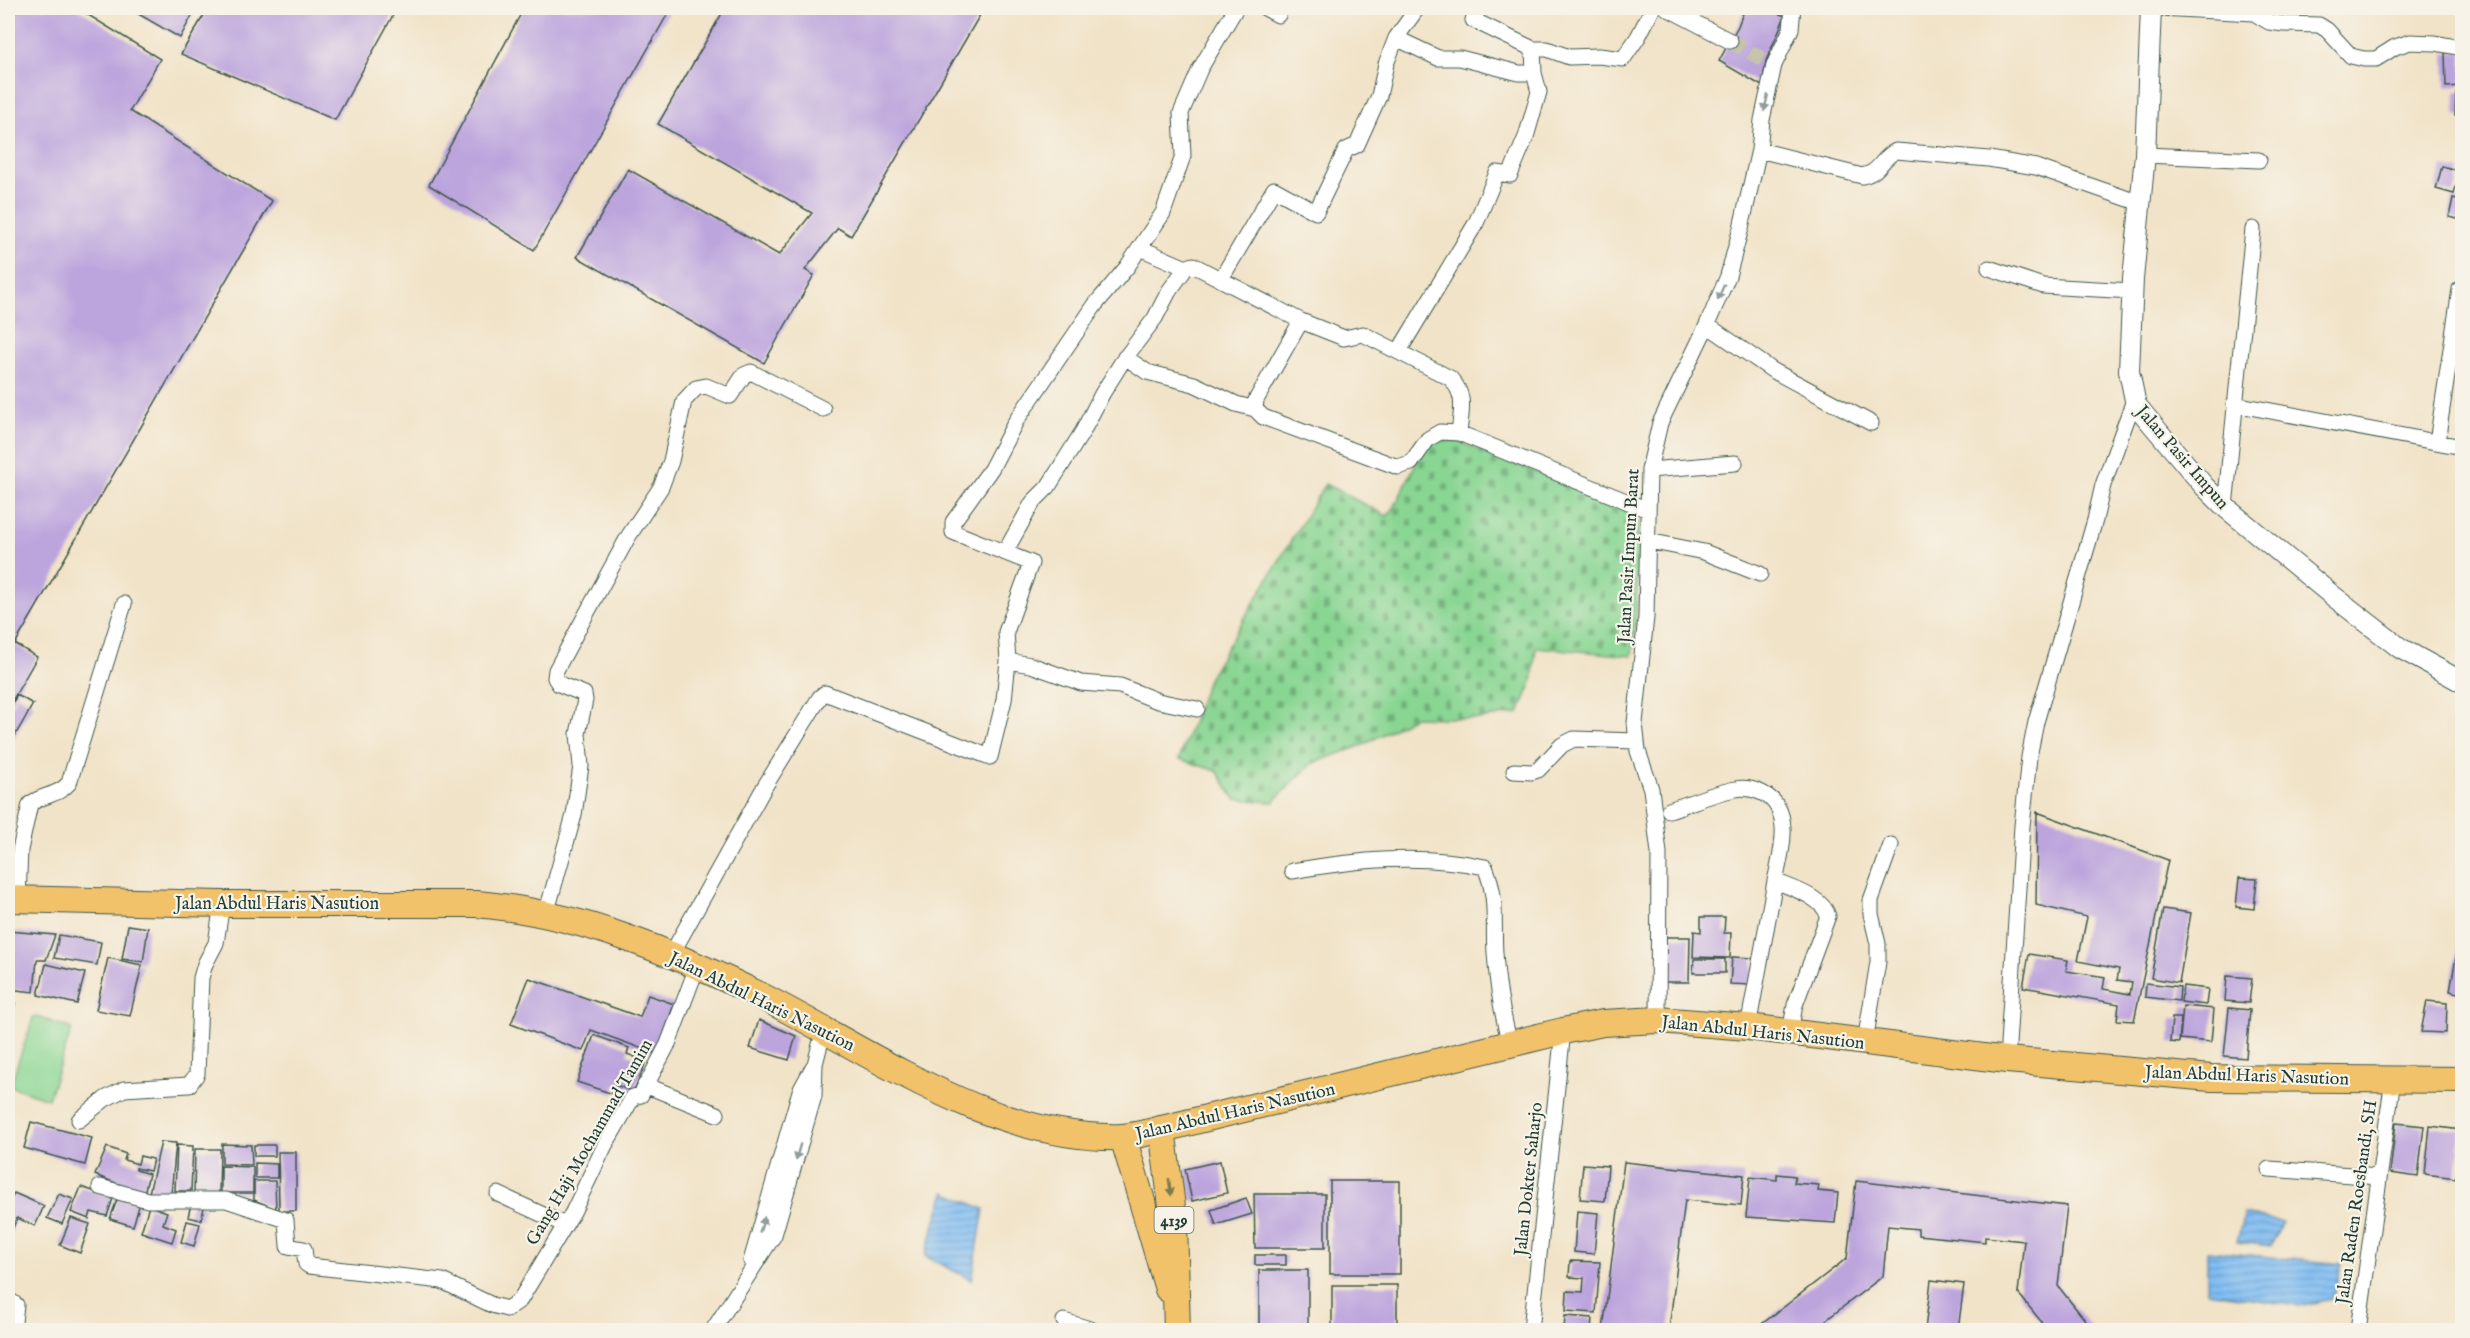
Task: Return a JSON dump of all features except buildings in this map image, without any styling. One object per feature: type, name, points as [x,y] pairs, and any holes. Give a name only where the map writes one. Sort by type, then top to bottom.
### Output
[{"type":"main road","name":"Jalan Abdul Haris Nasution","points":[[13,899],[222,904],[477,904],[513,907],[546,914],[581,922],[671,955],[763,997],[897,1070],[982,1109],[1032,1125],[1074,1134],[1123,1137],[1563,1031],[1603,1023],[1658,1020],[1748,1027],[2007,1060],[2211,1078],[2463,1080]]},
{"type":"main road","name":"4139","points":[[1162,1129],[1174,1222],[1177,1265],[1176,1321]]},
{"type":"main road","name":"4139","points":[[1123,1137],[1176,1321]]},
{"type":"street","points":[[671,955],[765,786],[819,697],[825,693],[990,757],[1004,700],[1008,661],[1006,632],[1031,563],[953,532],[953,522],[991,470],[1016,421],[1095,305],[1140,248],[1163,213],[1183,156],[1181,113],[1200,69],[1236,8]]},
{"type":"street","points":[[1265,8],[1278,15],[1281,8]]},
{"type":"street","points":[[1479,8],[1473,20],[1533,50],[1547,49],[1569,57],[1599,56],[1623,59],[1653,8]]},
{"type":"street","points":[[1667,8],[1730,41]]},
{"type":"street","name":"Jalan Pasir Impun Barat","points":[[1658,1020],[1659,853],[1651,789],[1636,741],[1635,723],[1646,617],[1649,470],[1660,423],[1728,276],[1759,150],[1770,63],[1791,28],[1793,8]]},
{"type":"street","name":"Jalan Pasir Impun","points":[[2151,8],[2145,155],[2132,291],[2129,370],[2136,405],[2204,486],[2225,507],[2400,648],[2463,682]]},
{"type":"street","points":[[2158,8],[2254,13],[2269,22],[2319,25],[2327,30],[2351,56],[2364,59],[2376,59],[2395,47],[2410,42],[2435,43],[2463,48]]},
{"type":"street","points":[[1221,279],[1274,189],[1316,212],[1346,150],[1357,145],[1379,96],[1386,64],[1396,38],[1416,10]]},
{"type":"street","points":[[1396,38],[1438,58],[1460,58],[1519,73],[1534,73]]},
{"type":"street","points":[[1399,351],[1476,223],[1497,173],[1510,175],[1539,92],[1534,73],[1533,50]]},
{"type":"street","points":[[1759,150],[1862,176],[1872,174],[1891,153],[1896,151],[1989,159],[2036,167],[2140,203]]},
{"type":"street","points":[[2145,155],[2259,160]]},
{"type":"street","points":[[2225,507],[2253,230]]},
{"type":"street","points":[[1140,248],[1186,268]]},
{"type":"street","points":[[1005,552],[1033,502],[1048,487],[1083,431],[1125,357],[1155,318],[1169,291],[1186,268],[1193,265],[1301,321],[1344,338],[1363,334],[1450,378],[1460,388],[1462,400],[1459,433]]},
{"type":"street","points":[[1989,268],[2043,286],[2132,291]]},
{"type":"street","points":[[2438,442],[2460,288]]},
{"type":"street","points":[[1256,409],[1256,400],[1301,321]]},
{"type":"street","points":[[1707,325],[1772,370],[1871,423]]},
{"type":"street","points":[[1125,357],[1147,372],[1194,384],[1236,404],[1256,409],[1263,417],[1398,467],[1411,463],[1428,439],[1440,432],[1459,433],[1648,510]]},
{"type":"street","points":[[546,914],[574,815],[581,766],[578,734],[585,700],[584,694],[559,684],[555,678],[556,670],[628,537],[661,487],[671,461],[684,401],[696,388],[706,386],[730,396],[744,375],[751,372],[823,409]]},
{"type":"street","points":[[2007,1060],[2022,826],[2029,757],[2036,722],[2095,520],[2103,485],[2134,400]]},
{"type":"street","points":[[2234,404],[2463,447]]},
{"type":"street","points":[[1649,470],[1735,463]]},
{"type":"street","points":[[1648,541],[1704,552],[1760,574]]},
{"type":"street","points":[[13,899],[30,804],[38,798],[61,793],[69,783],[124,604]]},
{"type":"street","points":[[1008,661],[1031,665],[1081,683],[1120,686],[1158,701],[1197,709]]},
{"type":"street","points":[[1514,771],[1538,770],[1562,745],[1574,739],[1636,741]]},
{"type":"street","points":[[1670,810],[1737,789],[1752,789],[1768,796],[1778,808],[1782,819],[1783,846],[1748,1027]]},
{"type":"street","points":[[1865,1042],[1878,962],[1878,944],[1871,915],[1871,900],[1891,845]]},
{"type":"street","points":[[1292,871],[1386,859],[1452,860],[1485,867],[1493,885],[1496,963],[1502,1013],[1510,1044]]},
{"type":"street","points":[[1775,881],[1808,896],[1824,907],[1828,916],[1795,1005],[1790,1032]]},
{"type":"street","points":[[79,1120],[105,1098],[124,1089],[189,1085],[197,1074],[201,978],[205,964],[216,943],[222,904]]},
{"type":"street","name":"Gang Haji Mochammad Tamim","points":[[100,1187],[148,1200],[226,1200],[244,1205],[286,1220],[288,1246],[304,1249],[306,1264],[309,1266],[414,1276],[442,1281],[492,1305],[507,1309],[520,1300],[565,1225],[605,1145],[633,1098],[641,1095],[668,1044],[697,967]]},
{"type":"street","points":[[713,1330],[774,1235],[814,1096],[815,1064],[824,1029]]},
{"type":"street","name":"Jalan Dokter Saharjo","points":[[1531,1330],[1563,1031]]},
{"type":"street","points":[[744,1281],[800,1091],[815,1064]]},
{"type":"street","name":"Jalan Raden Roesbandi, SH","points":[[2358,1330],[2393,1079]]},
{"type":"street","points":[[645,1085],[717,1114]]},
{"type":"street","points":[[2269,1169],[2379,1177]]},
{"type":"street","points":[[498,1194],[565,1225]]},
{"type":"street","points":[[8,1299],[16,1305],[13,1330]]},
{"type":"street","points":[[1065,1321],[1094,1330]]},
{"type":"green space","points":[[1442,439],[1457,441],[1639,513],[1636,613],[1632,656],[1536,647],[1532,682],[1519,713],[1480,719],[1414,717],[1363,745],[1311,764],[1273,802],[1235,799],[1217,771],[1179,759],[1208,679],[1325,484],[1387,516],[1394,508],[1427,441]]},
{"type":"green space","points":[[34,1016],[72,1029],[48,1099],[10,1086]]},
{"type":"water","points":[[945,1192],[984,1209],[972,1280],[925,1256]]},
{"type":"water","points":[[2244,1214],[2282,1222],[2271,1246],[2237,1242]]},
{"type":"water","points":[[2207,1251],[2342,1264],[2332,1299],[2298,1306],[2207,1292]]},
{"type":"tunnel","points":[[1730,41],[1766,61]]}]
